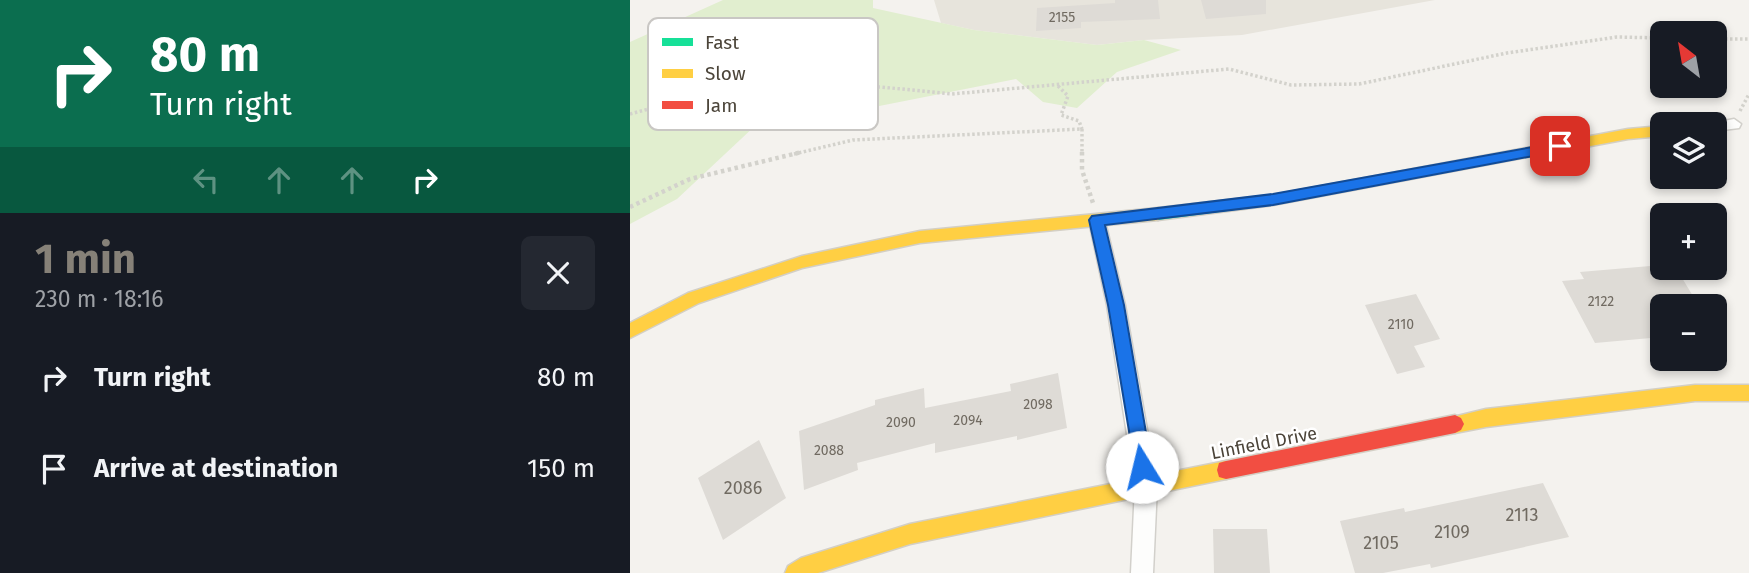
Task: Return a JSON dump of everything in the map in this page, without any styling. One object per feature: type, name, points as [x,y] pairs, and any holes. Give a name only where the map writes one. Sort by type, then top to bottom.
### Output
[{"type":"street","points":[[1727,125],[1734,124]]},
{"type":"street","points":[[630,331],[694,298],[802,262],[920,237],[1273,200],[1650,132]]},
{"type":"street","points":[[1097,220],[1116,305],[1146,486],[1143,573]]},
{"type":"street","name":"Linfield Drive","points":[[795,573],[801,568],[910,534],[1486,418],[1696,394],[1749,393]]},
{"type":"path","points":[[878,87],[951,94],[1229,69],[1291,85],[1360,84],[1507,53],[1617,37],[1650,38]]},
{"type":"path","points":[[1727,38],[1749,39]]},
{"type":"path","points":[[1058,86],[1068,96],[1061,116],[1079,121],[1082,130],[1082,170],[1097,220]]},
{"type":"path","points":[[630,114],[648,109]]},
{"type":"path","points":[[630,207],[690,179],[853,140],[1082,130]]},
{"type":"shaded area","points":[[934,0],[1435,0],[1242,35],[1097,45],[974,30],[941,23]]},
{"type":"green space","points":[[723,0],[873,0],[873,8],[974,30],[1097,45],[1144,40],[1181,50],[1117,72],[1077,108],[1043,102],[1016,79],[878,106],[878,18],[683,18]]},
{"type":"green space","points":[[648,34],[648,130],[751,130],[677,199],[630,224],[630,213],[630,42]]},
{"type":"building","points":[[1115,0],[1158,0],[1160,19],[1081,22],[1081,28],[1036,31],[1037,8],[1115,3]]},
{"type":"building","points":[[1201,0],[1266,0],[1266,14],[1206,19]]},
{"type":"building","points":[[1650,266],[1650,280],[1683,280],[1692,294],[1650,294],[1650,338],[1595,343],[1562,281],[1584,279],[1580,272]]},
{"type":"building","points":[[1416,294],[1440,339],[1414,346],[1425,367],[1397,374],[1365,305]]},
{"type":"building","points":[[1058,373],[1067,428],[1017,440],[1017,436],[935,453],[935,443],[857,463],[858,470],[804,490],[799,431],[875,405],[875,400],[924,388],[925,408],[1011,391],[1010,384]]},
{"type":"building","points":[[759,440],[786,498],[723,540],[698,478]]},
{"type":"building","points":[[1543,483],[1569,537],[1431,568],[1430,564],[1383,573],[1355,573],[1340,521],[1404,508],[1405,512]]},
{"type":"building","points":[[1213,529],[1267,529],[1270,573],[1214,573]]},
{"type":"traffic: fast","points":[[1158,214],[1273,200],[1564,146]]},
{"type":"traffic: slow","points":[[1564,146],[1650,132]]},
{"type":"traffic: slow","points":[[630,331],[694,298],[802,262],[920,237],[1158,214]]},
{"type":"traffic: slow","points":[[1455,424],[1695,393],[1749,393]]},
{"type":"traffic: slow","points":[[795,573],[801,568],[910,534],[1226,470]]},
{"type":"traffic: jam","points":[[1226,470],[1455,424]]},
{"type":"route","points":[[1142,467],[1116,305],[1097,220],[1273,200],[1560,146]]}]
